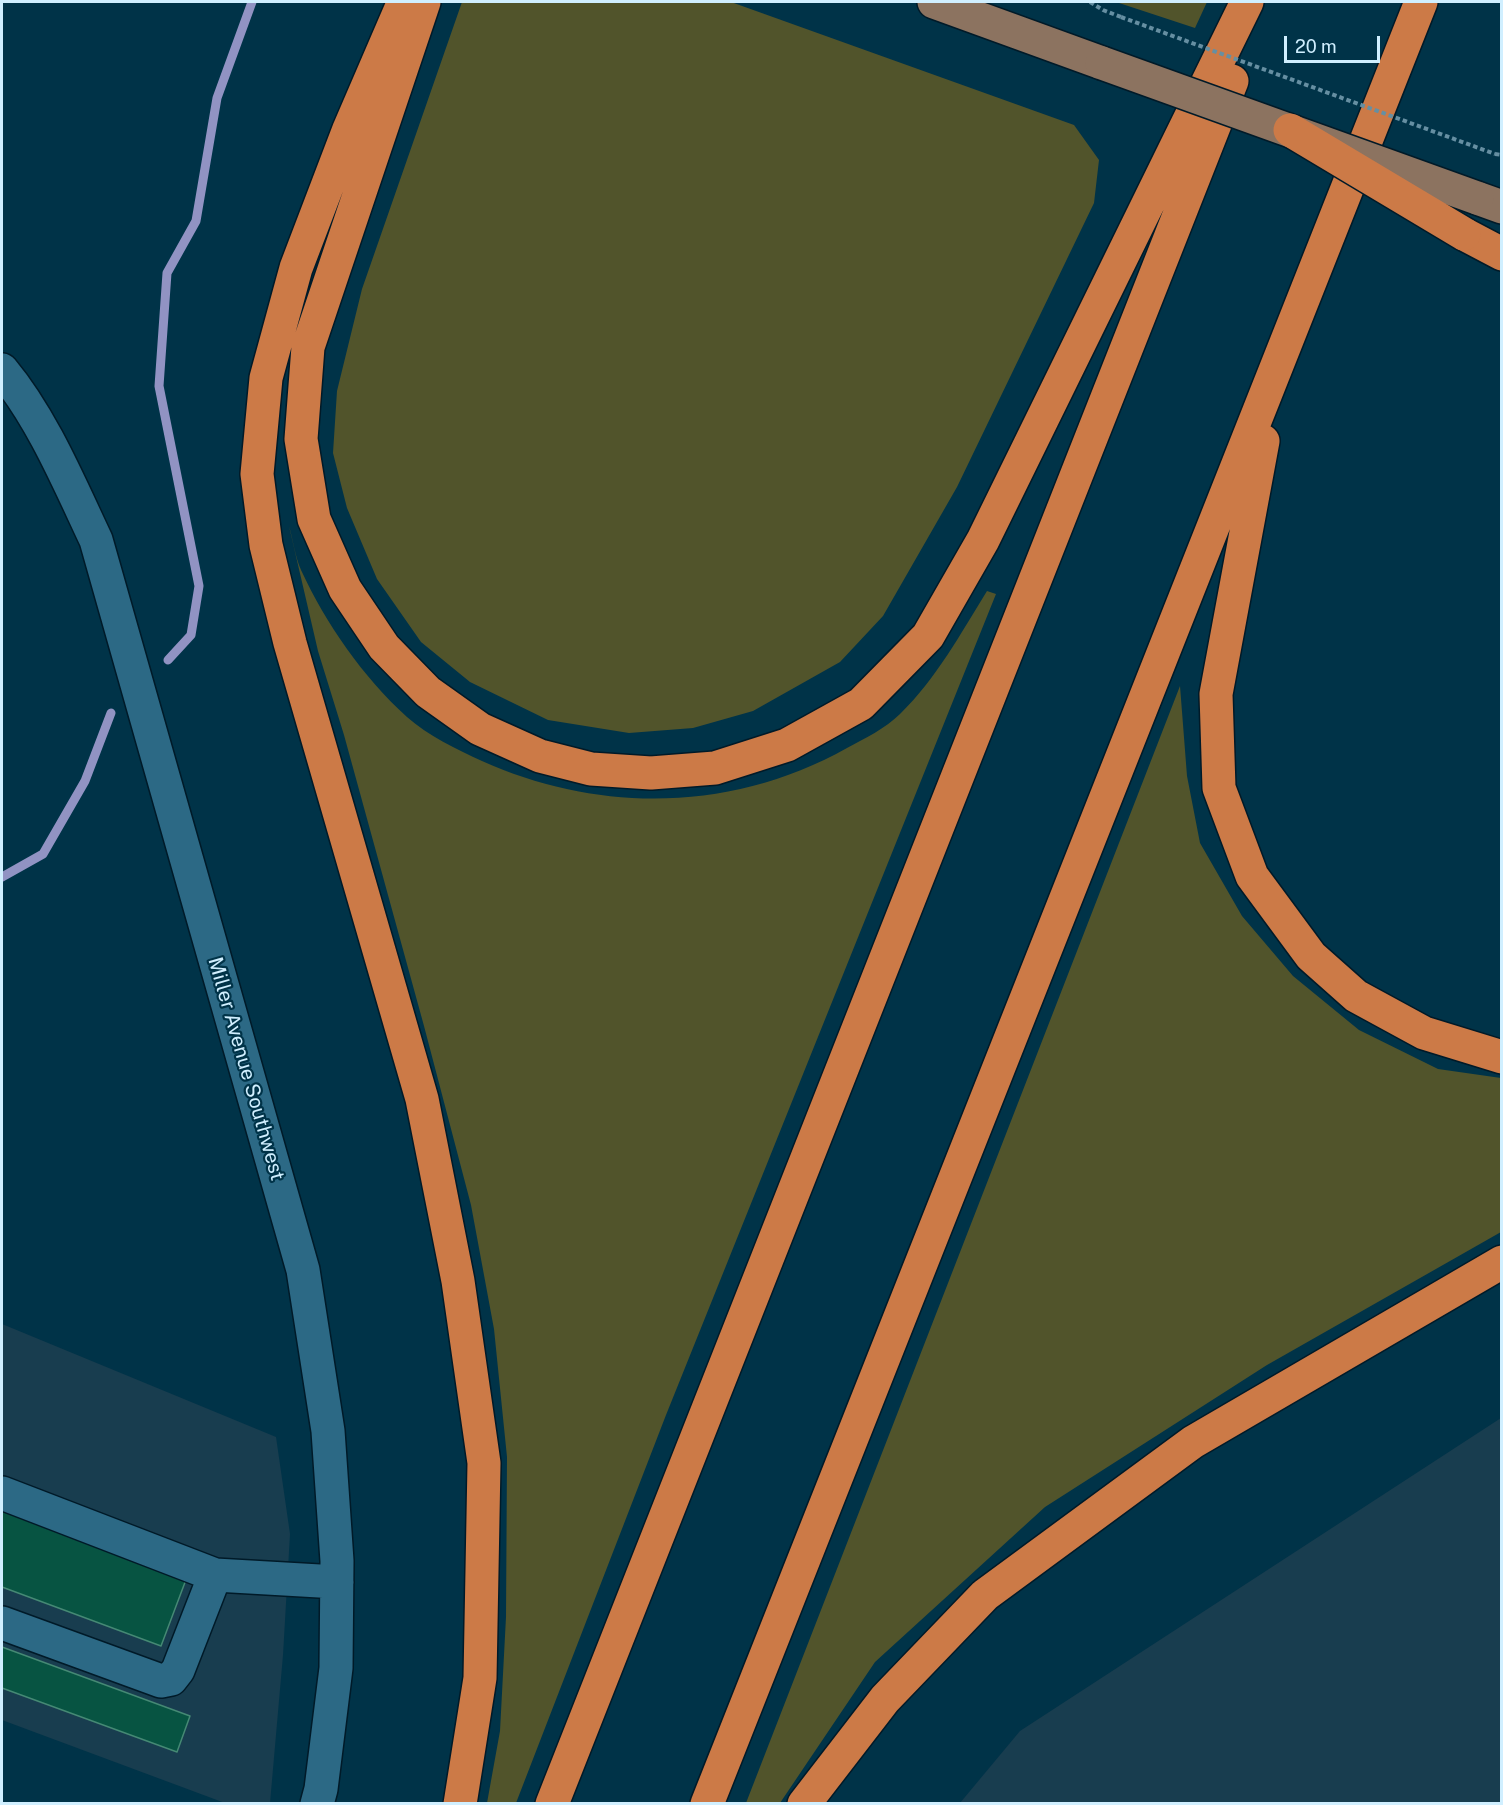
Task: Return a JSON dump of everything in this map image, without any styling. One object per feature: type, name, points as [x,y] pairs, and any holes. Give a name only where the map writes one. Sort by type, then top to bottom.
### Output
[{"type":"highway","points":[[404,2],[349,129],[296,268],[266,378],[257,474],[266,545],[290,643],[422,1100],[458,1281],[484,1463],[480,1678],[460,1803]]},
{"type":"highway","points":[[424,2],[308,347],[301,439],[314,519],[345,589],[384,647],[428,692],[480,729],[540,756],[591,769],[651,773],[715,768],[787,745],[861,704],[928,636],[983,540],[1247,2]]},
{"type":"highway","points":[[552,1803],[1265,2]]},
{"type":"highway","points":[[707,1803],[1421,2]]},
{"type":"highway","points":[[1290,130],[1464,234],[1502,254]]},
{"type":"highway","points":[[1276,368],[1216,694],[1219,788],[1252,876],[1311,956],[1356,996],[1424,1033],[1502,1057]]},
{"type":"highway","points":[[804,1803],[885,1699],[985,1595],[1193,1442],[1502,1262]]},
{"type":"main road","points":[[934,2],[1489,203]]},
{"type":"street","name":"Miller Avenue Southwest","points":[[2,370],[18,389],[61,465],[96,540],[303,1270],[328,1431],[337,1561],[336,1668],[321,1789],[317,1803]]},
{"type":"street","points":[[2,1493],[215,1575],[336,1582]]},
{"type":"street","points":[[2,1623],[162,1681],[171,1679],[178,1670],[215,1575]]},
{"type":"path","points":[[1090,2],[1121,17],[1502,156]]},
{"type":"shaded area","points":[[2,1324],[276,1437],[290,1534],[283,1655],[270,1803],[225,1803],[2,1720]]},
{"type":"shaded area","points":[[1501,1418],[1501,1803],[960,1803],[1020,1731]]},
{"type":"green space","points":[[462,2],[731,2],[1074,125],[1099,160],[1094,203],[957,487],[883,616],[840,662],[753,711],[693,728],[629,733],[548,720],[470,682],[421,642],[377,579],[347,508],[333,453],[337,391],[362,289]]},
{"type":"green space","points":[[1116,2],[1207,2],[1195,28]]},
{"type":"green space","points":[[289,526],[301,570],[334,630],[375,685],[415,724],[463,752],[527,778],[573,790],[619,797],[666,798],[713,794],[758,784],[803,769],[875,733],[900,714],[925,686],[987,591],[996,594],[666,1415],[516,1803],[487,1803],[500,1731],[506,1617],[507,1457],[494,1329],[471,1205],[344,735],[318,651]]},
{"type":"green space","points":[[1180,686],[1187,776],[1200,843],[1242,916],[1293,976],[1359,1030],[1438,1069],[1501,1078],[1501,1232],[1267,1365],[1045,1507],[875,1662],[780,1803],[746,1803]]},
{"type":"building","points":[[2,1509],[187,1577],[161,1646],[2,1587]]},
{"type":"building","points":[[2,1647],[190,1716],[177,1752],[2,1688]]},
{"type":"waterway","points":[[168,660],[191,635],[199,586],[159,386],[167,273],[196,221],[217,98],[252,2]]},
{"type":"waterway","points":[[2,877],[43,854],[85,781],[111,713]]}]
